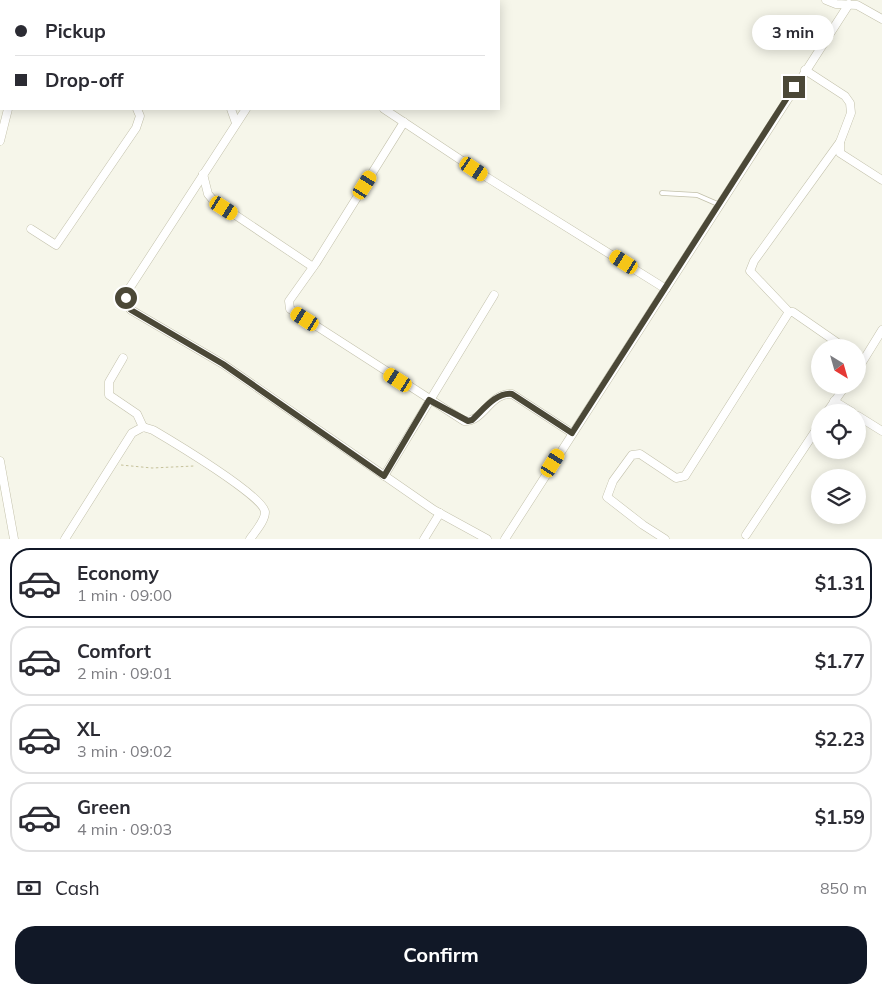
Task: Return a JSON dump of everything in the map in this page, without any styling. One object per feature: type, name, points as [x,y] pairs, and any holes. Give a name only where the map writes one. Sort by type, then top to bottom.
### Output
[{"type":"street","points":[[826,0],[836,4],[857,5],[882,19]]},
{"type":"street","points":[[505,539],[849,4]]},
{"type":"street","points":[[805,70],[845,96],[850,103],[851,112],[840,142],[839,149],[842,156],[882,180]]},
{"type":"street","points":[[31,229],[56,246],[136,128],[140,116],[137,110]]},
{"type":"street","points":[[231,110],[236,124]]},
{"type":"street","points":[[245,110],[129,289],[126,304],[131,310],[223,364],[440,513],[487,539]]},
{"type":"street","points":[[386,110],[488,178],[666,289]]},
{"type":"street","points":[[0,141],[1,120]]},
{"type":"street","points":[[404,122],[313,267],[289,300],[290,309],[429,400],[468,421],[472,420],[496,398],[506,393],[512,394],[572,433]]},
{"type":"street","points":[[832,339],[793,312],[789,312],[750,271],[754,261],[840,142]]},
{"type":"street","points":[[203,174],[208,194],[213,200],[313,267]]},
{"type":"street","points":[[384,476],[494,295]]},
{"type":"street","points":[[665,539],[610,500],[606,493],[613,481],[636,453],[676,478],[685,476],[789,312]]},
{"type":"street","points":[[866,350],[882,330]]},
{"type":"street","points":[[123,358],[108,382],[109,395],[137,414],[143,427]]},
{"type":"street","points":[[832,404],[839,394]]},
{"type":"street","points":[[834,401],[839,404]]},
{"type":"street","points":[[866,421],[882,431]]},
{"type":"street","points":[[65,539],[132,433],[143,427],[153,430],[245,489],[263,506],[265,512],[262,520],[250,539]]},
{"type":"street","points":[[747,538],[811,438]]},
{"type":"street","points":[[0,461],[14,539]]},
{"type":"street","points":[[424,539],[440,513]]},
{"type":"lane","points":[[662,193],[697,195],[720,205]]},
{"type":"path","points":[[112,464],[152,468],[207,465]]},
{"type":"route","points":[[126,298],[126,304],[131,310],[223,364],[384,476],[429,400],[464,421],[468,421],[472,420],[496,398],[506,393],[512,394],[572,433],[794,87]]}]
